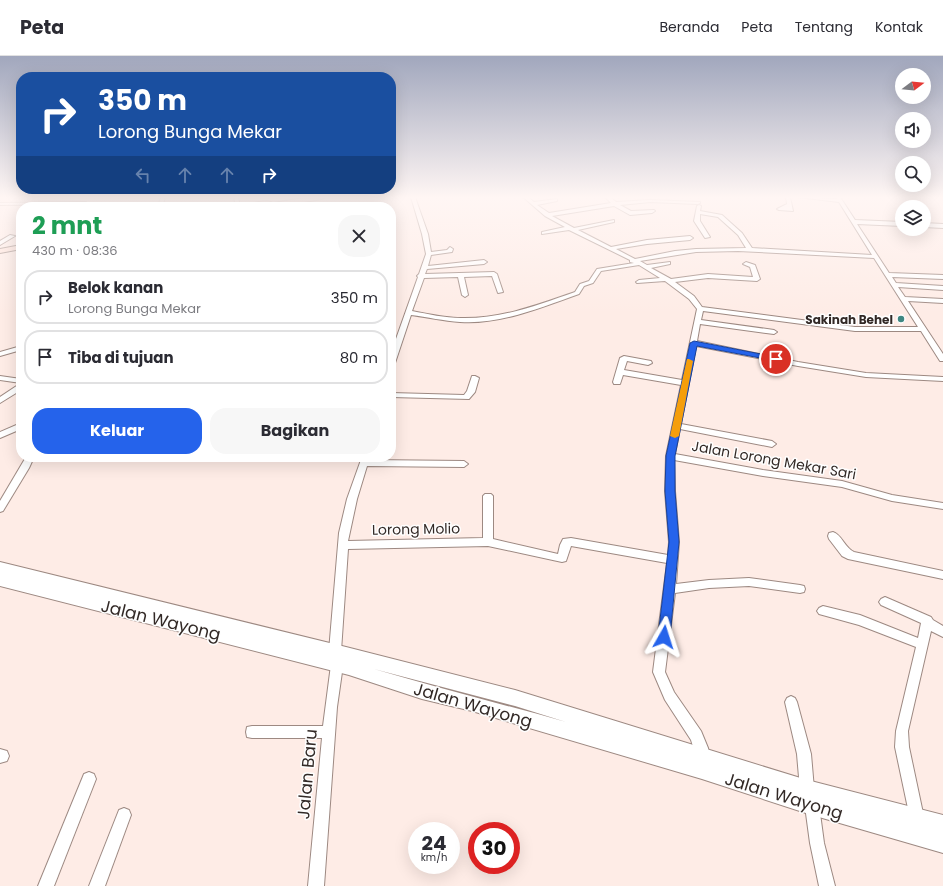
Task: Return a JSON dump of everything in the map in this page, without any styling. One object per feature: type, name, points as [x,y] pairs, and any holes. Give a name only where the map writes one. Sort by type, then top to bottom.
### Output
[{"type":"main road","points":[[0,252],[16,249]]},
{"type":"street","points":[[0,244],[12,236]]},
{"type":"street","points":[[396,349],[409,314],[420,276],[429,254],[424,236]]},
{"type":"street","points":[[583,236],[667,280],[690,296],[700,310],[855,329],[922,329]]},
{"type":"street","points":[[741,236],[749,248]]},
{"type":"street","points":[[863,236],[922,329],[943,359]]},
{"type":"street","points":[[609,249],[647,242],[690,238]]},
{"type":"street","points":[[638,264],[683,251],[749,248],[876,257]]},
{"type":"street","points":[[429,254],[448,252],[450,249]]},
{"type":"street","points":[[423,268],[484,262]]},
{"type":"street","points":[[409,314],[467,320],[511,315],[577,293],[582,285],[591,282],[600,270],[638,264],[668,263]]},
{"type":"street","points":[[639,282],[701,276],[757,279],[753,266],[746,264]]},
{"type":"street","points":[[420,276],[494,274],[500,292]]},
{"type":"street","points":[[461,275],[465,295]]},
{"type":"street","points":[[887,275],[943,277]]},
{"type":"street","points":[[894,285],[943,288]]},
{"type":"street","points":[[903,299],[943,301]]},
{"type":"street","points":[[700,310],[670,456],[670,491],[674,542],[671,560],[670,589],[659,672],[669,696],[696,736],[702,763]]},
{"type":"street","points":[[697,321],[774,332]]},
{"type":"street","points":[[694,343],[866,375],[943,378]]},
{"type":"street","points":[[0,354],[16,349]]},
{"type":"street","points":[[617,382],[624,358],[648,363]]},
{"type":"street","points":[[620,372],[684,383]]},
{"type":"street","points":[[396,395],[466,397],[471,392],[475,378]]},
{"type":"street","points":[[2,380],[16,381]]},
{"type":"street","points":[[0,401],[16,390]]},
{"type":"street","points":[[677,426],[772,444]]},
{"type":"street","points":[[0,435],[16,428]]},
{"type":"street","name":"Jalan Lorong Mekar Sari","points":[[670,456],[763,473],[842,484],[892,498],[943,506]]},
{"type":"street","points":[[396,461],[464,464]]},
{"type":"street","points":[[0,509],[28,462]]},
{"type":"street","name":"Jalan Baru","points":[[316,886],[336,658],[344,533],[352,499],[365,462]]},
{"type":"street","points":[[488,496],[488,542]]},
{"type":"street","points":[[833,536],[846,553],[852,556],[943,575]]},
{"type":"street","name":"Lorong Molio","points":[[343,545],[488,542],[562,558],[565,544],[570,542],[671,560]]},
{"type":"street","name":"Jalan Wayong","points":[[0,568],[336,658],[512,716],[702,763]]},
{"type":"street","name":"Jalan Wayong","points":[[0,580],[515,698],[702,763],[809,797],[943,843]]},
{"type":"street","points":[[670,589],[709,584],[749,582],[800,589]]},
{"type":"street","points":[[885,602],[927,620],[927,623],[943,632]]},
{"type":"street","points":[[823,611],[860,620],[923,645]]},
{"type":"street","points":[[917,818],[902,747],[902,731],[927,623]]},
{"type":"street","points":[[512,716],[515,698]]},
{"type":"street","points":[[791,702],[804,754],[809,797],[817,843],[827,886]]},
{"type":"street","points":[[252,732],[329,732]]},
{"type":"street","points":[[46,886],[89,779]]},
{"type":"street","name":"Jalan Wayong","points":[[809,797],[917,818],[943,825]]},
{"type":"street","points":[[97,886],[124,815]]},
{"type":"slow traffic","points":[[675,436],[689,361]]},
{"type":"place","name":"Sakinah Behel","points":[[901,319]]},
{"type":"route","points":[[664,637],[674,542],[669,473],[670,456],[677,426],[681,398],[694,343],[776,359]]}]
